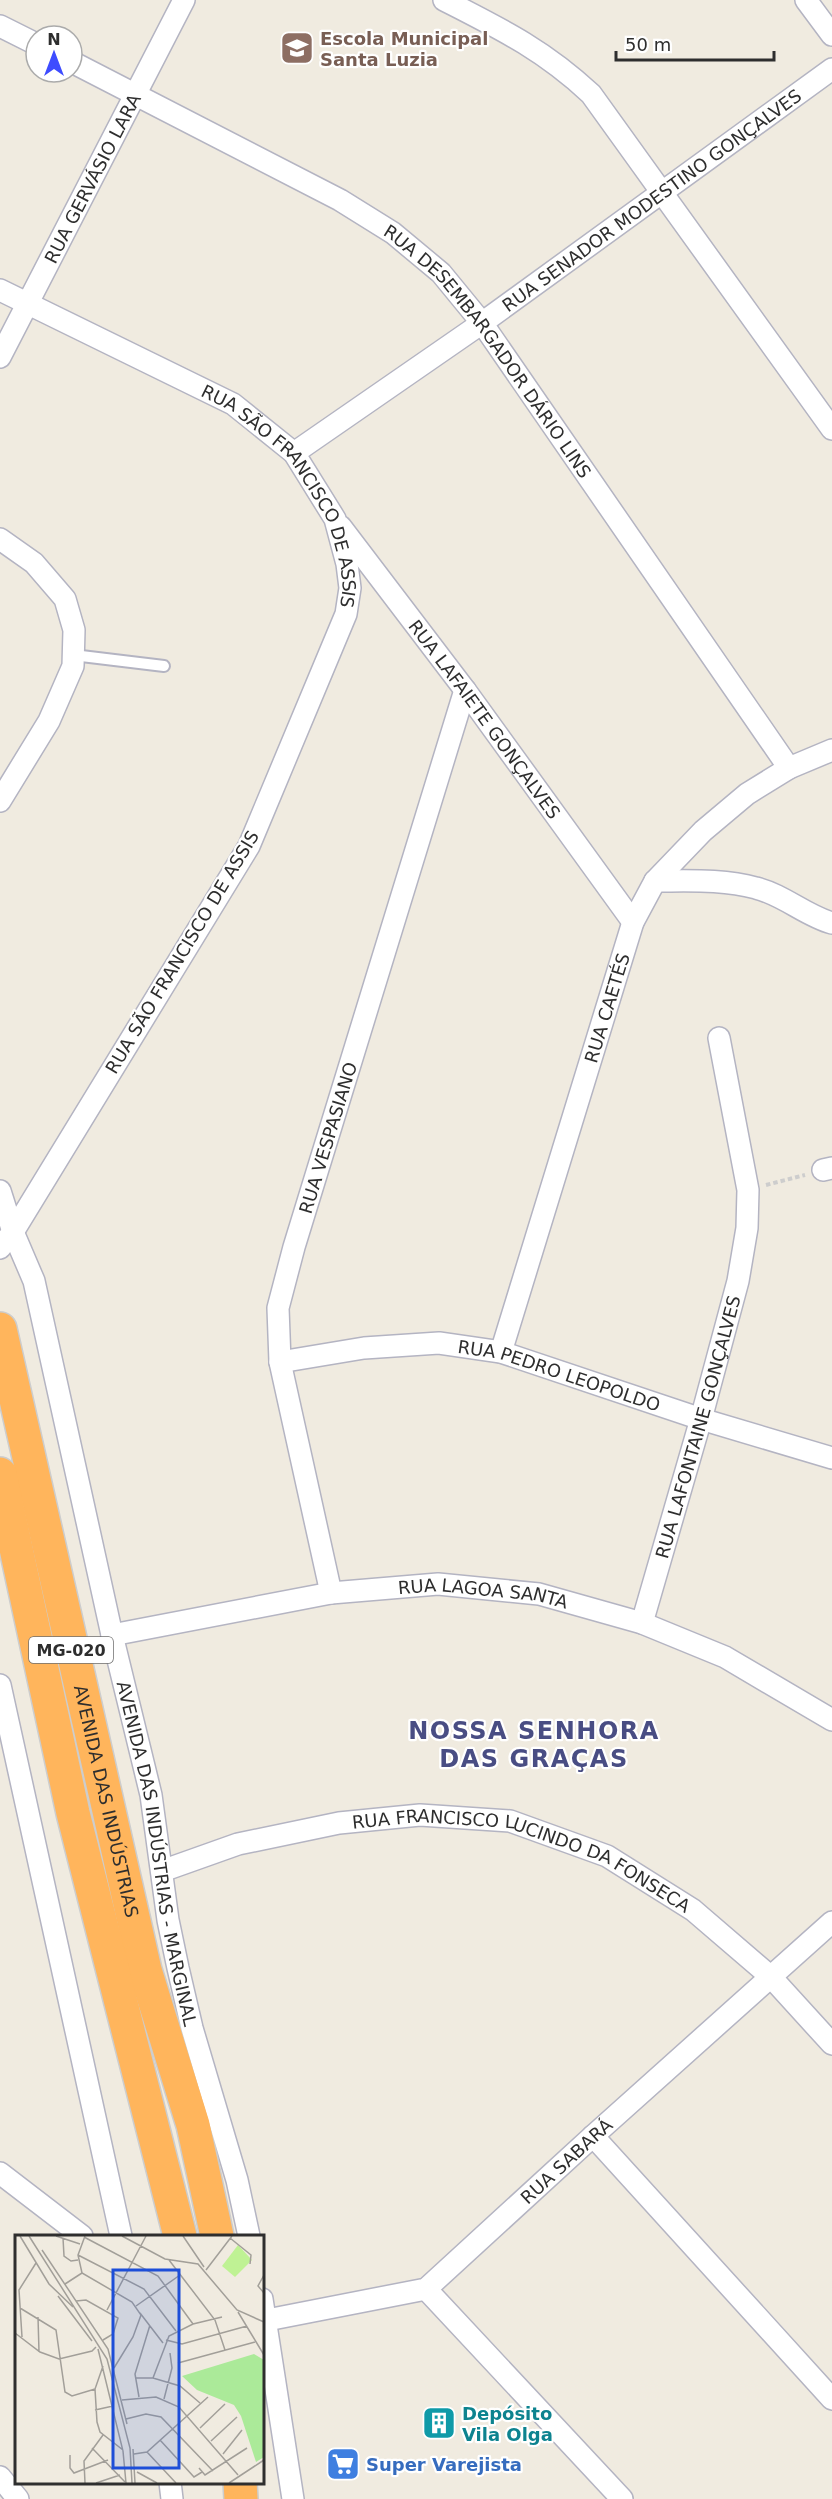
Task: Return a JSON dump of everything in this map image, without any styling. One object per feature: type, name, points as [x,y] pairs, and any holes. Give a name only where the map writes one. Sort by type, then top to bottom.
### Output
[{"type":"highway","name":"AVENIDA DAS INDÚSTRIAS","points":[[0,1329],[145,1970],[193,2125],[217,2235]]},
{"type":"highway","name":"AVENIDA DAS INDÚSTRIAS","points":[[0,1474],[6,1533],[180,2235]]},
{"type":"highway","points":[[240,2484],[241,2499]]},
{"type":"street","name":"RUA GERVÁSIO LARA","points":[[0,357],[184,0]]},
{"type":"street","points":[[444,0],[517,37],[568,73],[591,94],[832,429]]},
{"type":"street","points":[[806,0],[832,35]]},
{"type":"street","points":[[0,26],[24,38]]},
{"type":"street","name":"RUA DESEMBARGADOR DÁRIO LINS","points":[[84,68],[340,200],[393,233],[441,273],[482,323],[789,768]]},
{"type":"street","name":"RUA SENADOR MODESTINO GONÇALVES","points":[[294,453],[482,323],[832,69]]},
{"type":"street","name":"RUA SÃO FRANCISCO DE ASSIS","points":[[0,290],[233,404],[294,453],[335,519],[350,588],[346,614],[249,846],[6,1240]]},
{"type":"street","name":"RUA LAFAIETE GONÇALVES","points":[[335,519],[465,690],[633,922]]},
{"type":"street","points":[[0,539],[34,563],[65,599],[74,630],[73,666],[49,720],[0,801]]},
{"type":"street","name":"RUA VESPASIANO","points":[[331,1593],[280,1362],[278,1308],[294,1247],[465,690]]},
{"type":"street","name":"RUA CAETÉS","points":[[501,1352],[633,922],[655,881],[703,831],[747,794],[789,768],[832,750]]},
{"type":"street","points":[[655,881],[714,881],[757,888],[794,903],[832,923]]},
{"type":"street","name":"RUA LAFONTAINE GONÇALVES","points":[[642,1623],[738,1281],[747,1228],[747,1190],[718,1038]]},
{"type":"street","name":"AVENIDA DAS INDÚSTRIAS - MARGINAL","points":[[0,1191],[6,1240],[34,1281],[112,1635],[151,1795],[168,1920],[178,1968],[192,2028],[237,2180],[249,2235]]},
{"type":"street","name":"RUA PEDRO LEOPOLDO","points":[[280,1362],[364,1348],[440,1343],[501,1352],[701,1419],[832,1458]]},
{"type":"street","name":"RUA LAGOA SANTA","points":[[112,1635],[331,1593],[438,1584],[539,1594],[642,1623],[725,1657],[832,1720]]},
{"type":"street","points":[[0,1685],[3,1712],[122,2235]]},
{"type":"street","name":"RUA FRANCISCO LUCINDO DA FONSECA","points":[[162,1872],[238,1844],[339,1823],[420,1815],[510,1821],[607,1856],[693,1910],[771,1977],[832,2044]]},
{"type":"street","name":"RUA SABARÁ","points":[[426,2289],[832,1922]]},
{"type":"street","points":[[107,1944],[126,1963],[145,1970],[178,1968]]},
{"type":"street","points":[[593,2136],[832,2399]]},
{"type":"street","points":[[0,2173],[81,2235]]},
{"type":"street","points":[[293,2499],[264,2321],[426,2289],[622,2499]]},
{"type":"street","points":[[0,2477],[18,2499]]},
{"type":"street","points":[[170,2484],[172,2499]]},
{"type":"lane","points":[[74,656],[164,666]]},
{"type":"path","points":[[747,1190],[827,1169]]},
{"type":"place","name":"Escola Municipal Santa Luzia","points":[[297,48]]},
{"type":"place","name":"Depósito Vila Olga","points":[[439,2423]]},
{"type":"place","name":"Super Varejista","points":[[343,2464]]},
{"type":"district","name":"NOSSA SENHORA DAS GRAÇAS","points":[[534,1745]]}]
